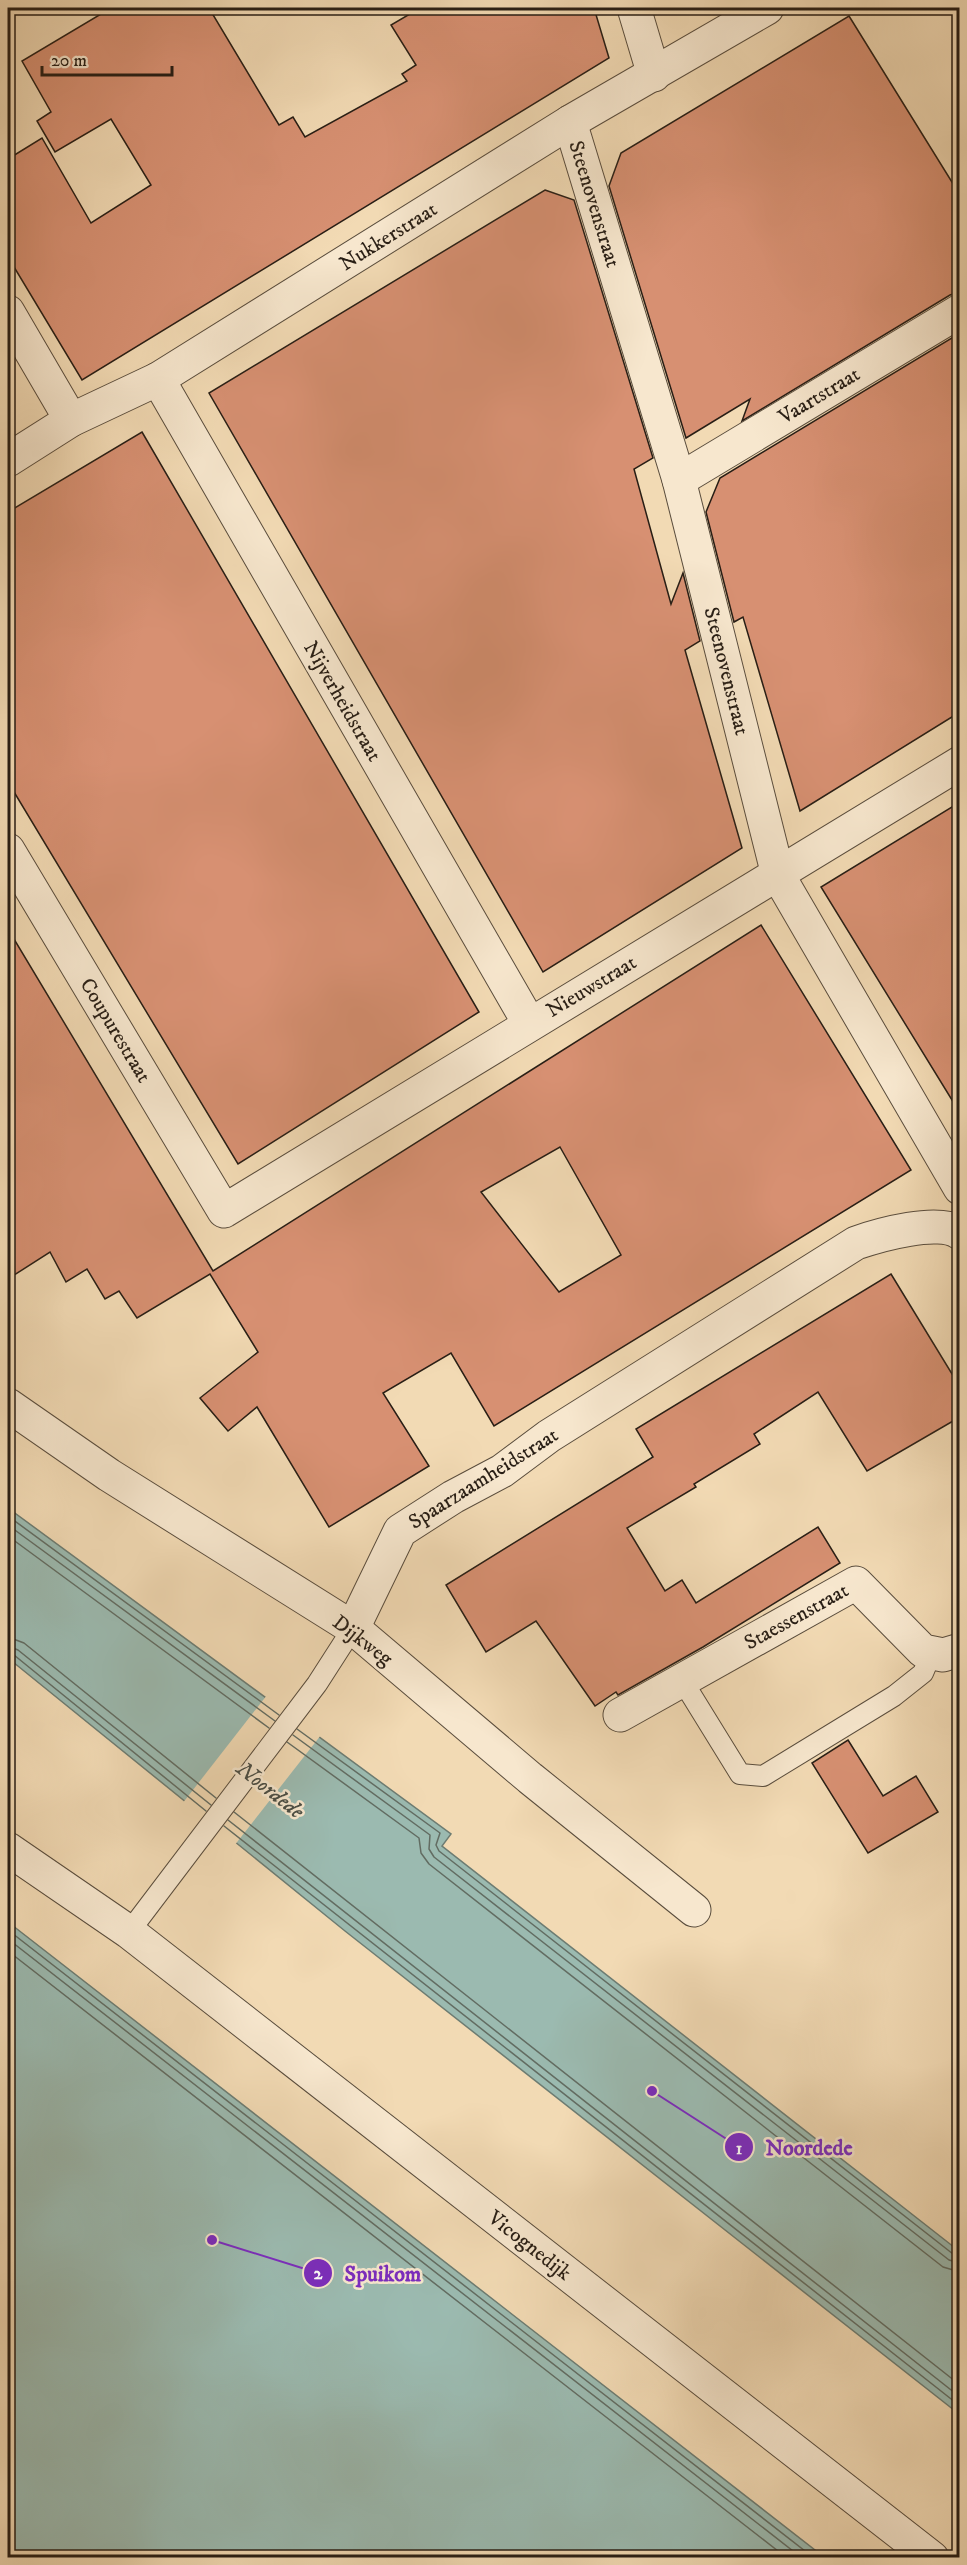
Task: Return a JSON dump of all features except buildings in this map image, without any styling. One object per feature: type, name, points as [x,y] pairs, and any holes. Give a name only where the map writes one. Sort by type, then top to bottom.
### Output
[{"type":"street","points":[[634,8],[654,75]]},
{"type":"street","name":"Nukkerstraat","points":[[8,460],[71,420],[158,379],[570,122],[767,8]]},
{"type":"street","name":"Steenovenstraat","points":[[570,122],[679,480],[778,875],[960,1188]]},
{"type":"street","name":"Vaartstraat","points":[[679,480],[960,311]]},
{"type":"street","points":[[8,312],[71,420]]},
{"type":"street","name":"Nijverheidstraat","points":[[158,379],[529,1023]]},
{"type":"street","name":"Nieuwstraat","points":[[224,1211],[529,1023],[778,875],[960,763]]},
{"type":"street","name":"Coupurestraat","points":[[8,850],[224,1211]]},
{"type":"street","name":"Spaarzaamheidstraat","points":[[353,1629],[400,1531],[453,1497],[502,1471],[549,1436],[856,1243],[882,1234],[917,1229],[952,1228],[960,1233]]},
{"type":"street","name":"Dijkweg","points":[[8,1405],[109,1476],[353,1629],[530,1778],[694,1910]]},
{"type":"street","name":"Staessenstraat","points":[[620,1715],[856,1583],[923,1651],[946,1651]]},
{"type":"street","name":"Vicognedijk","points":[[8,1849],[129,1932],[932,2558]]},
{"type":"lane","name":"Spaarzaamheidstraat","points":[[129,1932],[181,1860],[317,1684],[353,1629]]},
{"type":"lane","points":[[682,1680],[740,1774],[763,1776],[894,1696],[946,1651]]},
{"type":"water","name":"Noordede","points":[[8,1508],[451,1834],[442,1846],[959,2251],[959,2414],[345,1931],[8,1658]]},
{"type":"water","points":[[8,1922],[824,2557],[8,2557]]},
{"type":"pier","points":[[267,1695],[321,1735],[234,1846],[182,1804]]},
{"type":"place","name":"Noordede","points":[[652,2091]]},
{"type":"place","name":"Spuikom","points":[[212,2240]]}]
